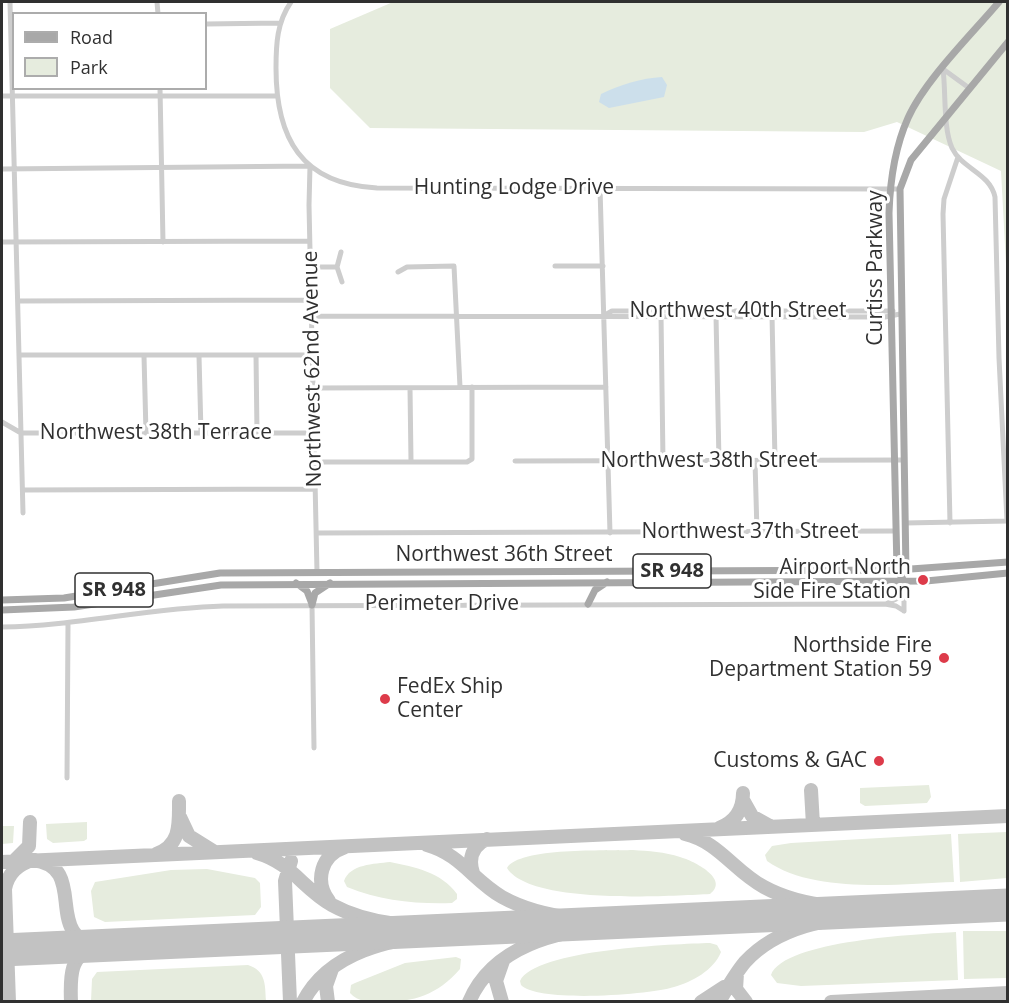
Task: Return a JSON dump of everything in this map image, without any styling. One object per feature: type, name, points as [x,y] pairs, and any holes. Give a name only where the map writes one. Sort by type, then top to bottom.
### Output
[{"type":"main road","name":"Curtiss Parkway","points":[[897,570],[889,213],[899,143],[908,117],[943,69],[999,2]]},
{"type":"main road","name":"Curtiss Parkway","points":[[903,581],[906,570],[900,314],[900,189],[911,160],[1008,42]]},
{"type":"main road","name":"Northwest 36th Street","points":[[2,600],[89,595],[199,576],[317,572],[906,570],[1008,562]]},
{"type":"main road","points":[[897,570],[903,581]]},
{"type":"main road","points":[[574,582],[586,571],[599,582]]},
{"type":"main road","points":[[667,582],[681,571]]},
{"type":"main road","points":[[715,582],[720,577],[742,577],[758,571],[760,578],[766,582]]},
{"type":"main road","points":[[465,572],[465,582]]},
{"type":"main road","name":"Northwest 36th Street","points":[[2,610],[83,606],[201,586],[296,583],[903,581],[1008,573]]},
{"type":"main road","points":[[199,576],[201,586]]},
{"type":"main road","points":[[588,604],[595,590],[608,582]]},
{"type":"main road","points":[[296,583],[307,591],[312,605]]},
{"type":"main road","points":[[312,605],[315,593],[330,583]]},
{"type":"main road","points":[[29,599],[29,610]]},
{"type":"street","points":[[10,2],[23,513]]},
{"type":"street","name":"Hunting Lodge Drive","points":[[291,2],[280,23],[277,40],[276,96],[286,132],[310,166],[339,182],[364,188],[900,189]]},
{"type":"street","points":[[207,24],[280,23]]},
{"type":"street","points":[[943,69],[969,88]]},
{"type":"street","points":[[905,523],[1007,521],[999,358],[995,197],[988,180],[958,157],[953,149],[948,134],[943,69]]},
{"type":"street","points":[[159,90],[163,242]]},
{"type":"street","points":[[2,96],[276,96]]},
{"type":"street","points":[[950,523],[943,214],[945,199],[958,157]]},
{"type":"street","points":[[2,169],[310,166]]},
{"type":"street","name":"Northwest 62nd Avenue","points":[[310,166],[310,300],[317,572]]},
{"type":"street","points":[[600,188],[610,532]]},
{"type":"street","points":[[2,242],[309,241]]},
{"type":"street","points":[[341,252],[337,267],[342,282]]},
{"type":"street","points":[[398,272],[407,267],[454,266],[460,387]]},
{"type":"street","points":[[555,266],[603,266]]},
{"type":"street","points":[[310,267],[337,267]]},
{"type":"street","points":[[19,301],[310,300]]},
{"type":"street","points":[[661,314],[663,461]]},
{"type":"street","points":[[716,314],[719,461]]},
{"type":"street","points":[[772,314],[775,461]]},
{"type":"street","name":"Northwest 40th Street","points":[[311,316],[900,314]]},
{"type":"street","points":[[20,355],[312,355]]},
{"type":"street","points":[[256,355],[257,433]]},
{"type":"street","points":[[144,356],[146,433]]},
{"type":"street","points":[[199,356],[201,433]]},
{"type":"street","points":[[315,462],[467,462],[472,459],[472,387]]},
{"type":"street","points":[[313,388],[606,387]]},
{"type":"street","points":[[410,388],[411,461]]},
{"type":"street","name":"Northwest 38th Terrace","points":[[2,422],[21,433],[314,433]]},
{"type":"street","name":"Northwest 38th Street","points":[[515,461],[904,460]]},
{"type":"street","points":[[755,461],[757,532]]},
{"type":"street","points":[[23,490],[315,489]]},
{"type":"street","name":"Northwest 37th Street","points":[[317,533],[896,531]]},
{"type":"street","points":[[903,581],[903,595]]},
{"type":"street","name":"Perimeter Drive","points":[[2,627],[68,624],[192,606],[885,604],[896,606],[904,611],[903,595],[885,604]]},
{"type":"street","points":[[312,605],[314,748]]},
{"type":"street","points":[[68,624],[68,778]]},
{"type":"green space","points":[[393,2],[1007,2],[1007,283],[1001,171],[897,122],[864,132],[370,128],[330,88],[330,29]]},
{"type":"green space","points":[[929,785],[931,797],[927,803],[865,806],[860,803],[860,788]]},
{"type":"green space","points":[[87,822],[87,839],[84,841],[53,843],[47,839],[46,824]]},
{"type":"green space","points":[[2,826],[14,826],[13,843],[2,844]]},
{"type":"green space","points":[[1007,832],[1007,878],[960,882],[958,834]]},
{"type":"green space","points":[[951,834],[954,882],[883,885],[832,883],[786,871],[767,861],[765,855],[772,846],[791,843]]},
{"type":"green space","points":[[633,850],[668,854],[693,862],[708,871],[716,882],[715,888],[710,894],[602,896],[543,888],[521,880],[507,868],[515,861],[545,853]]},
{"type":"green space","points":[[390,862],[418,869],[443,880],[457,894],[457,899],[452,903],[398,901],[360,892],[347,887],[344,881],[351,871],[357,868]]},
{"type":"green space","points":[[207,869],[255,878],[260,883],[261,907],[255,915],[105,922],[94,917],[91,891],[95,882],[171,870]]},
{"type":"green space","points":[[963,931],[1007,931],[1007,978],[964,979]]},
{"type":"green space","points":[[956,932],[958,980],[801,986],[777,983],[771,975],[781,963],[800,954],[826,947],[886,937]]},
{"type":"green space","points":[[710,943],[717,945],[721,952],[708,970],[688,982],[661,990],[619,995],[570,996],[531,991],[521,985],[520,981],[531,970],[578,955],[639,947]]},
{"type":"green space","points":[[456,957],[461,959],[460,969],[443,985],[425,995],[393,1002],[372,1002],[360,1000],[350,993],[351,985],[405,963]]},
{"type":"green space","points":[[248,965],[258,971],[263,979],[266,1001],[91,1001],[92,979],[97,972]]},
{"type":"water","points":[[662,77],[667,85],[664,97],[609,108],[599,102],[601,94],[615,88],[639,80]]},
{"type":"taxiway","points":[[811,790],[813,825]]},
{"type":"taxiway","points":[[719,828],[737,815],[742,805],[743,793]]},
{"type":"taxiway","points":[[743,800],[752,816],[770,826]]},
{"type":"taxiway","points":[[156,854],[170,845],[177,833],[179,801]]},
{"type":"taxiway","points":[[2,862],[1008,816]]},
{"type":"taxiway","points":[[180,817],[189,836],[213,851]]},
{"type":"taxiway","points":[[14,861],[29,846],[30,822]]},
{"type":"taxiway","points":[[685,834],[707,843],[753,880],[784,896],[805,902],[850,908],[939,908]]},
{"type":"taxiway","points":[[473,873],[472,853],[487,839]]},
{"type":"taxiway","points":[[427,845],[449,855],[492,891],[523,907],[567,917],[590,919],[683,919]]},
{"type":"taxiway","points":[[329,901],[322,885],[322,870],[330,856],[345,847]]},
{"type":"taxiway","points":[[257,853],[279,863],[332,905],[375,921],[421,926],[513,927]]},
{"type":"taxiway","points":[[9,1002],[5,889],[11,874],[23,864],[33,860],[50,866],[60,876],[68,918],[73,931],[84,941],[104,946]]},
{"type":"taxiway","points":[[290,1002],[285,881],[291,861]]},
{"type":"taxiway","points":[[980,906],[1008,902]]},
{"type":"taxiway","points":[[719,1002],[745,962],[773,940],[805,926],[875,914]]},
{"type":"taxiway","points":[[469,1002],[480,983],[494,967],[529,944],[570,932],[612,926]]},
{"type":"taxiway","points":[[303,1002],[314,985],[345,959],[383,944],[443,934]]},
{"type":"taxiway","points":[[71,1002],[71,975],[76,960],[81,954],[98,947]]},
{"type":"taxiway","points":[[502,1002],[496,981],[503,961]]},
{"type":"taxiway","points":[[328,1002],[326,986],[332,969]]},
{"type":"taxiway","points":[[737,973],[736,989],[746,1002]]},
{"type":"taxiway","points":[[701,1002],[724,987]]},
{"type":"taxiway","points":[[831,1002],[1008,993]]},
{"type":"runway","points":[[2,950],[1008,905]]},
{"type":"place","name":"Airport North Side Fire Station","points":[[923,580]]},
{"type":"place","name":"Northside Fire Department Station 59","points":[[944,658]]},
{"type":"place","name":"FedEx Ship Center","points":[[385,699]]},
{"type":"place","name":"Customs & GAC","points":[[879,761]]}]
